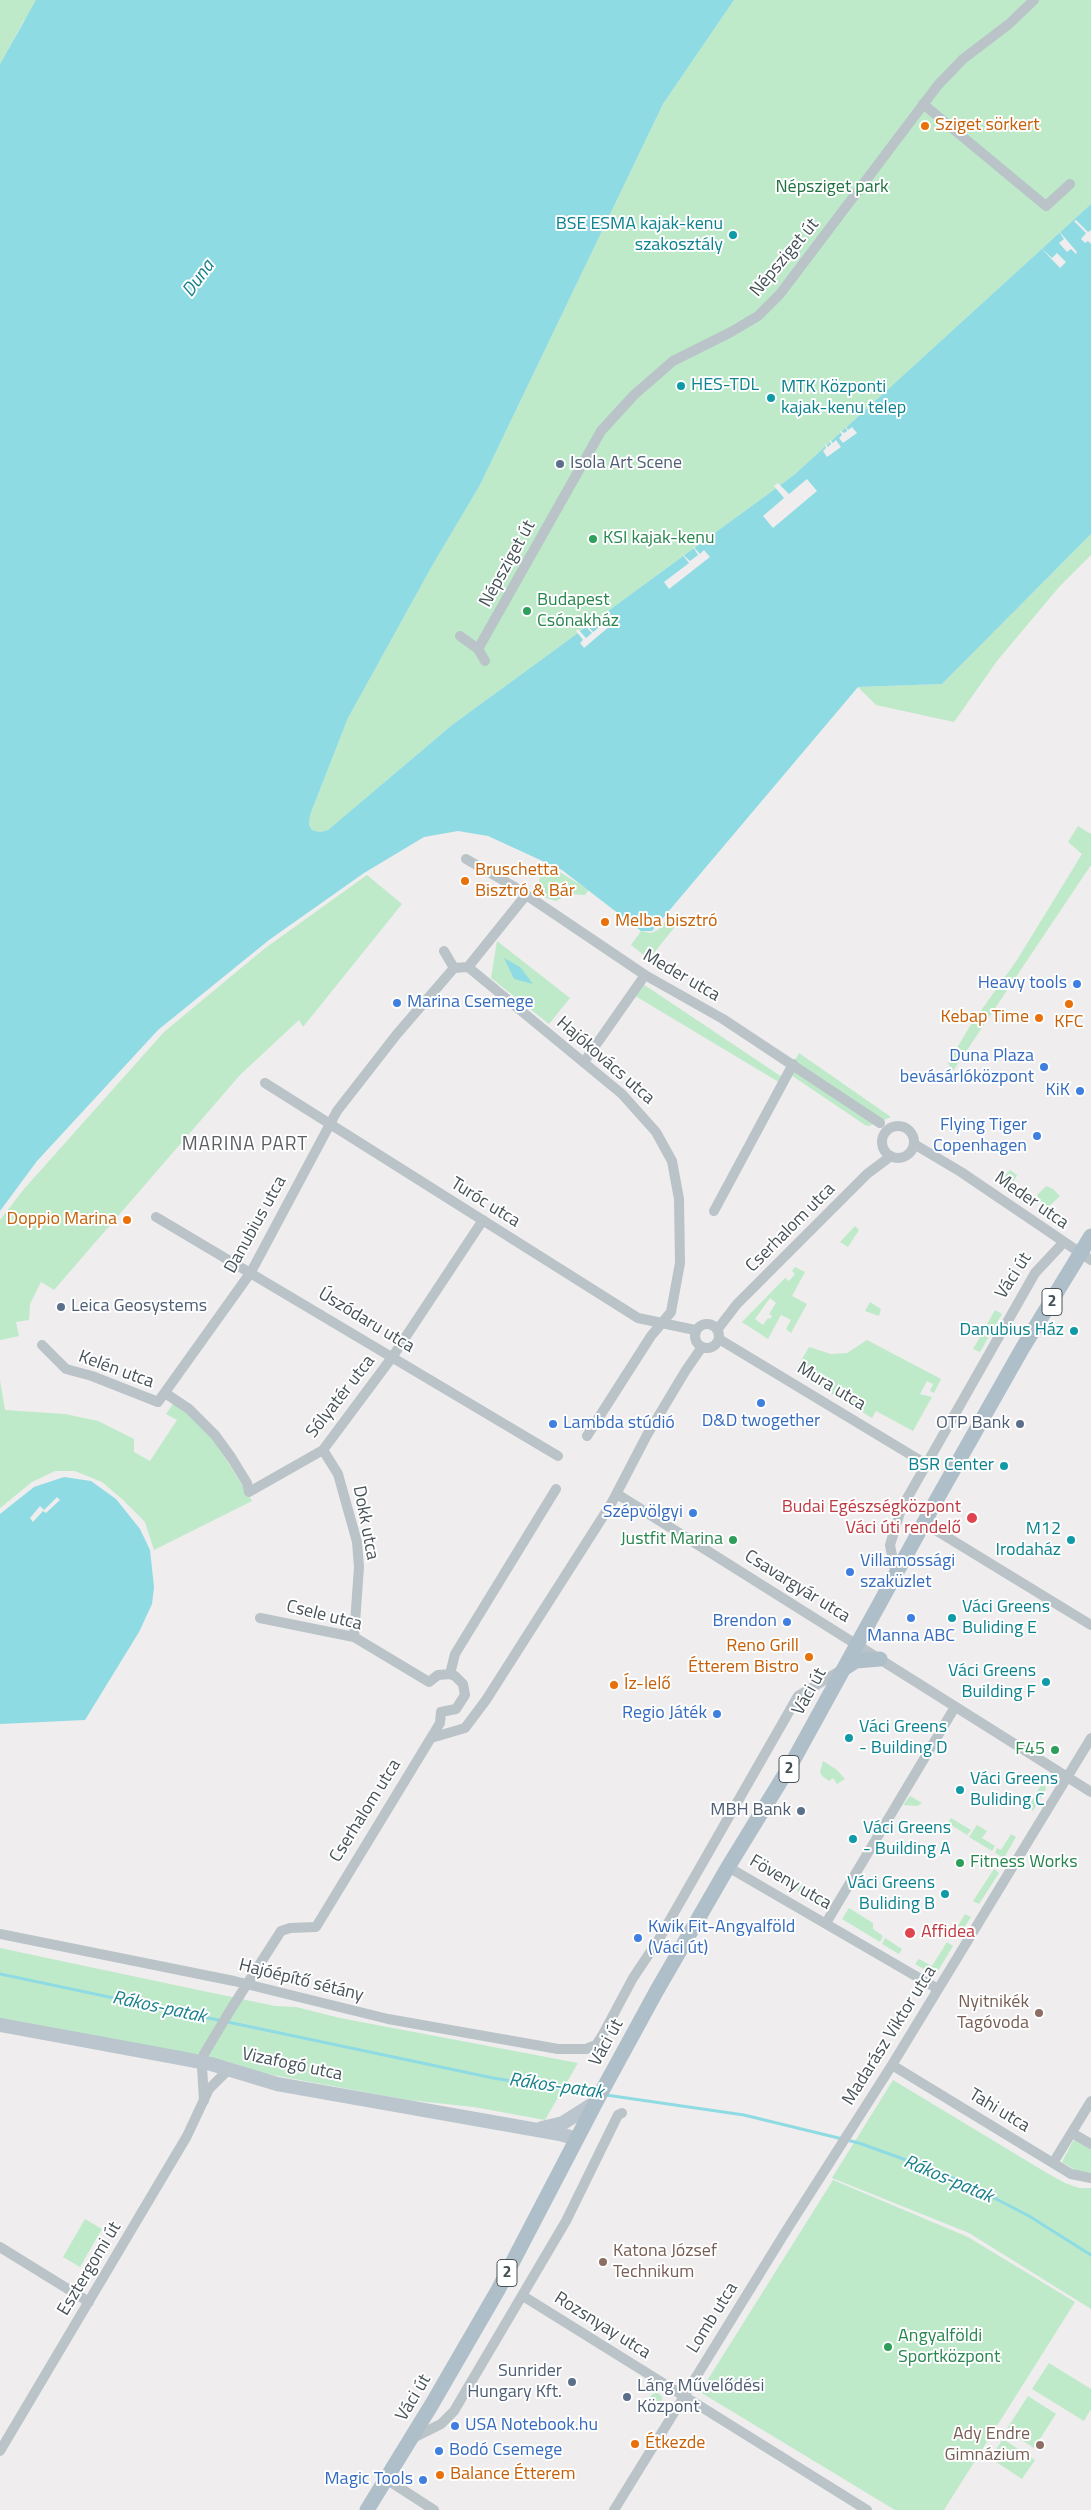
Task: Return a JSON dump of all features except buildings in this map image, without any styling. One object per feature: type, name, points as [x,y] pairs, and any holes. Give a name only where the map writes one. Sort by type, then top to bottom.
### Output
[{"type":"main road","name":"Váci út","points":[[367,2510],[498,2290],[610,2075],[728,1867],[793,1762],[1022,1349],[1086,1257],[1091,1236]]},
{"type":"main road","points":[[845,1668],[856,1661],[880,1659]]},
{"type":"street","name":"Népsziget út","points":[[478,649],[601,431],[634,395],[673,361],[751,320],[780,294],[923,104],[963,60],[1009,24],[1034,0]]},
{"type":"street","points":[[923,104],[1046,206],[1070,184]]},
{"type":"street","points":[[460,636],[478,649],[485,661]]},
{"type":"street","name":"Meder utca","points":[[466,859],[526,895],[645,975],[722,1019],[793,1064],[880,1123]]},
{"type":"street","points":[[444,951],[454,968],[468,967],[526,895]]},
{"type":"street","name":"Hajókovács utca","points":[[468,967],[584,1062],[644,1116],[667,1148],[672,1162],[679,1199],[680,1263],[670,1312],[659,1324]]},
{"type":"street","name":"Danubius utca","points":[[158,1402],[251,1272],[337,1111],[397,1034],[454,968]]},
{"type":"street","points":[[584,1062],[645,975]]},
{"type":"street","points":[[714,1211],[793,1064]]},
{"type":"street","name":"Turóc utca","points":[[265,1083],[638,1318],[659,1324],[695,1330]]},
{"type":"street","points":[[894,1127],[908,1130],[912,1134],[913,1148],[904,1157],[888,1153],[884,1136],[894,1127]]},
{"type":"street","name":"Meder utca","points":[[913,1148],[961,1172],[1086,1257]]},
{"type":"street","name":"Cserhalom utca","points":[[716,1331],[737,1304],[888,1153]]},
{"type":"street","name":"Úszódaru utca","points":[[156,1216],[558,1456]]},
{"type":"street","name":"Sólyatér utca","points":[[249,1492],[323,1450],[393,1356],[483,1220]]},
{"type":"street","name":"Váci út","points":[[896,1576],[890,1545],[902,1509],[1034,1273],[1063,1243]]},
{"type":"street","points":[[587,1436],[659,1324]]},
{"type":"street","points":[[431,1738],[465,1728],[486,1700],[617,1494],[647,1435],[699,1345],[695,1330],[704,1324],[716,1331],[714,1346],[699,1345]]},
{"type":"street","name":"Mura utca","points":[[716,1331],[926,1464]]},
{"type":"street","name":"Kelén utca","points":[[42,1345],[66,1369],[99,1378],[158,1402]]},
{"type":"street","name":"Kelén utca","points":[[165,1393],[189,1409],[215,1435],[247,1483],[249,1492]]},
{"type":"street","name":"Dokk utca","points":[[323,1450],[338,1474],[343,1487],[356,1542],[359,1567],[354,1637]]},
{"type":"street","points":[[450,1674],[455,1654],[556,1489]]},
{"type":"street","name":"Csavargyár utca","points":[[617,1494],[1091,1792]]},
{"type":"street","points":[[924,1523],[1091,1625]]},
{"type":"street","name":"Csele utca","points":[[260,1618],[354,1637],[429,1682],[438,1675],[450,1674]]},
{"type":"street","name":"Váci út","points":[[596,2045],[633,1978],[659,1939],[798,1696],[845,1668]]},
{"type":"street","name":"Cserhalom utca","points":[[247,1985],[281,1931],[290,1928],[316,1927],[440,1723],[441,1712],[452,1711],[460,1706],[464,1700],[464,1690],[460,1680],[450,1674]]},
{"type":"street","points":[[826,1923],[955,1706]]},
{"type":"street","name":"Madarász Viktor utca","points":[[825,2170],[892,2065],[1091,1738]]},
{"type":"street","points":[[1044,1764],[1053,1776],[1057,1792]]},
{"type":"street","name":"Föveny utca","points":[[728,1867],[938,1989]]},
{"type":"street","name":"Hajóépítő sétány","points":[[0,1934],[247,1985],[388,2019],[548,2047],[586,2049],[596,2045]]},
{"type":"street","points":[[202,2062],[206,2049],[247,1985]]},
{"type":"street","name":"Vizafogó utca","points":[[0,2025],[202,2062],[277,2084],[536,2129],[577,2140]]},
{"type":"street","name":"Esztergomi út","points":[[202,2062],[204,2101]]},
{"type":"street","name":"Tahi utca","points":[[892,2065],[1071,2174],[1091,2178]]},
{"type":"street","name":"Esztergomi út","points":[[0,2451],[192,2129],[212,2084],[228,2070]]},
{"type":"street","points":[[1053,2163],[1091,2101]]},
{"type":"street","points":[[536,2129],[563,2123],[596,2102]]},
{"type":"street","name":"Váci út","points":[[410,2440],[441,2424],[454,2411],[524,2296],[566,2221],[618,2115],[622,2113]]},
{"type":"street","points":[[1072,2133],[1091,2144]]},
{"type":"street","name":"Lomb utca","points":[[614,2510],[825,2170]]},
{"type":"street","points":[[0,2247],[89,2302]]},
{"type":"street","name":"Rozsnyay utca","points":[[524,2296],[867,2510]]},
{"type":"street","points":[[386,2479],[434,2510]]},
{"type":"green space","points":[[0,0],[41,0],[23,22],[0,64]]},
{"type":"green space","name":"Népsziget park","points":[[734,0],[1091,0],[1091,204],[794,475],[452,725],[328,830],[320,832],[312,830],[309,825],[310,815],[348,718],[432,566],[480,485],[663,104]]},
{"type":"green space","points":[[1091,534],[1091,555],[1059,587],[997,661],[954,722],[876,705],[858,687],[942,684]]},
{"type":"green space","points":[[1078,826],[1091,834],[1091,865],[953,1071],[948,1063],[970,1026],[1017,960],[1082,854],[1068,842]]},
{"type":"green space","points":[[545,863],[589,890],[585,895],[569,894],[556,901],[546,898],[537,892],[542,866]]},
{"type":"green space","points":[[367,875],[402,904],[303,1027],[299,1020],[240,1075],[54,1290],[41,1282],[30,1304],[29,1320],[16,1322],[19,1336],[0,1340],[0,1220],[24,1189],[164,1032],[264,949]]},
{"type":"green space","points":[[670,916],[678,923],[649,959],[631,945],[641,931],[651,933],[658,930]]},
{"type":"green space","points":[[497,941],[570,998],[549,1024],[491,978]]},
{"type":"green space","points":[[640,982],[785,1079],[782,1084],[632,994]]},
{"type":"green space","points":[[799,1053],[891,1117],[869,1126],[865,1125],[788,1073]]},
{"type":"green space","points":[[1010,1170],[1017,1175],[1011,1186],[1002,1179]]},
{"type":"green space","points":[[1046,1186],[1053,1189],[1060,1196],[1046,1209],[1037,1195]]},
{"type":"green space","points":[[855,1226],[859,1230],[848,1247],[840,1242]]},
{"type":"green space","points":[[795,1267],[805,1272],[792,1296],[807,1304],[791,1333],[786,1329],[791,1320],[781,1315],[768,1339],[742,1322],[785,1278],[789,1281],[795,1274],[792,1271]],"holes":[[[770,1298],[776,1303],[769,1314],[772,1316],[763,1325],[755,1319]]]},
{"type":"green space","points":[[870,1302],[881,1309],[879,1316],[865,1311]]},
{"type":"green space","points":[[995,1310],[1002,1314],[980,1352],[973,1349]]},
{"type":"green space","points":[[867,1340],[941,1379],[934,1393],[930,1391],[933,1384],[927,1381],[920,1394],[932,1397],[913,1431],[876,1411],[872,1418],[795,1371],[809,1347],[831,1354],[847,1353]]},
{"type":"green space","points":[[0,1380],[5,1410],[65,1414],[98,1421],[134,1439],[134,1452],[150,1461],[177,1420],[166,1414],[175,1401],[211,1435],[252,1501],[154,1550],[145,1522],[122,1499],[102,1482],[75,1471],[55,1471],[32,1482],[0,1508]]},
{"type":"green space","points":[[823,1761],[837,1770],[845,1779],[837,1784],[833,1778],[829,1781],[822,1776],[820,1772]]},
{"type":"green space","points":[[1036,1776],[1042,1779],[1046,1789],[1033,1811],[1028,1807],[1041,1785],[1034,1780]]},
{"type":"green space","points":[[910,1796],[922,1803],[917,1806],[903,1805]]},
{"type":"green space","points":[[951,1818],[971,1830],[967,1835],[948,1823]]},
{"type":"green space","points":[[977,1825],[987,1831],[982,1838],[995,1846],[992,1851],[969,1837]]},
{"type":"green space","points":[[1011,1834],[1016,1837],[1004,1858],[995,1853],[997,1848],[1001,1850]]},
{"type":"green space","points":[[768,1864],[789,1877],[785,1883],[764,1870]]},
{"type":"green space","points":[[994,1869],[999,1873],[979,1904],[973,1901]]},
{"type":"green space","points":[[801,1885],[828,1901],[824,1908],[797,1891]]},
{"type":"green space","points":[[849,1908],[873,1923],[873,1929],[883,1936],[880,1942],[842,1919]]},
{"type":"green space","points":[[965,1914],[971,1917],[960,1934],[955,1931]]},
{"type":"green space","points":[[885,1938],[902,1949],[899,1954],[882,1944]]},
{"type":"green space","points":[[947,1942],[953,1946],[935,1976],[915,1964],[919,1959],[932,1966]]},
{"type":"green space","points":[[0,1948],[275,2006],[296,2007],[340,2018],[578,2063],[545,2120],[474,2107],[408,2100],[262,2073],[226,2061],[0,2019]]},
{"type":"green space","points":[[893,2080],[1065,2183],[1079,2188],[1091,2188],[1091,2309],[969,2233],[832,2178]]},
{"type":"green space","points":[[1076,2140],[1091,2149],[1091,2173],[1077,2171],[1062,2162],[1073,2141]]},
{"type":"green space","name":"Angyalföldi Sportközpont","points":[[833,2180],[968,2237],[1075,2302],[944,2510],[895,2510],[700,2392]]},
{"type":"green space","points":[[85,2219],[102,2229],[80,2267],[63,2257]]},
{"type":"green space","points":[[1049,2363],[1091,2389],[1091,2409],[1084,2421],[1032,2389]]},
{"type":"green space","points":[[654,2393],[658,2393],[662,2399],[658,2405],[654,2405],[650,2401],[650,2397]]},
{"type":"green space","points":[[1028,2396],[1056,2414],[1034,2448],[1006,2430]]},
{"type":"green space","points":[[1003,2439],[1035,2460],[1022,2479],[990,2458]]},
{"type":"water","name":"Duna","points":[[36,0],[734,0],[663,104],[480,485],[432,566],[348,718],[310,815],[309,825],[312,830],[320,832],[328,830],[452,725],[794,475],[1091,204],[1091,534],[942,684],[858,687],[652,931],[641,931],[562,870],[488,836],[458,831],[424,837],[364,873],[269,940],[158,1030],[37,1161],[0,1211],[0,64]]},
{"type":"water","points":[[504,958],[520,967],[533,984],[514,979]]},
{"type":"water","points":[[64,1477],[91,1481],[116,1499],[140,1529],[150,1550],[154,1587],[152,1604],[139,1632],[85,1720],[0,1724],[0,1514],[34,1487]]},
{"type":"pier","points":[[1076,220],[1088,232],[1091,230],[1091,244],[1088,241],[1085,243],[1081,239],[1086,233],[1074,221]]},
{"type":"pier","points":[[1058,230],[1077,252],[1076,254],[1071,249],[1067,252],[1059,243],[1064,239]]},
{"type":"pier","points":[[1040,247],[1052,258],[1057,253],[1066,262],[1060,268]]},
{"type":"pier","points":[[845,425],[848,430],[852,427],[857,433],[843,443],[839,438],[842,435],[839,430],[844,433],[847,431]]},
{"type":"pier","points":[[829,439],[833,443],[836,440],[841,447],[827,457],[823,451],[826,448],[825,443],[828,447],[831,444]]},
{"type":"pier","points":[[807,479],[817,491],[773,528],[763,516],[784,498],[774,486],[778,483],[789,494]]},
{"type":"pier","points":[[692,545],[700,554],[704,550],[710,557],[669,589],[664,582],[689,563],[681,553],[690,561],[698,555]]},
{"type":"pier","points":[[613,616],[617,620],[584,648],[580,643],[583,640],[576,631],[578,629],[586,638],[592,633],[584,625],[586,624],[593,632]]},
{"type":"pier","points":[[57,1497],[60,1500],[46,1513],[43,1511],[33,1522],[30,1518],[40,1506],[44,1510]]},
{"type":"waterway","name":"Rákos-patak","points":[[0,1974],[493,2078],[594,2094]]},
{"type":"waterway","name":"Rákos-patak","points":[[606,2095],[744,2115],[859,2143],[942,2173],[979,2190],[1029,2216],[1091,2255]]},
{"type":"place","name":"Sziget sörkert","points":[[925,126]]},
{"type":"place","name":"BSE ESMA kajak-kenu szakosztály","points":[[733,235]]},
{"type":"place","name":"HES-TDL","points":[[681,386]]},
{"type":"place","name":"MTK Központi kajak-kenu telep","points":[[771,398]]},
{"type":"place","name":"Isola Art Scene","points":[[560,464]]},
{"type":"place","name":"KSI kajak-kenu","points":[[593,539]]},
{"type":"place","name":"Budapest Csónakház","points":[[527,611]]},
{"type":"place","name":"Bruschetta Bisztró & Bár","points":[[465,881]]},
{"type":"place","name":"Melba bisztró","points":[[605,922]]},
{"type":"place","name":"Heavy tools","points":[[1077,984]]},
{"type":"place","name":"Marina Csemege","points":[[397,1003]]},
{"type":"place","name":"KFC","points":[[1069,1004]]},
{"type":"place","name":"Kebap Time","points":[[1039,1018]]},
{"type":"place","name":"Duna Plaza bevásárlóközpont","points":[[1044,1067]]},
{"type":"place","name":"KiK","points":[[1080,1091]]},
{"type":"place","name":"Flying Tiger Copenhagen","points":[[1037,1136]]},
{"type":"place","name":"Doppio Marina","points":[[127,1220]]},
{"type":"place","name":"Leica Geosystems","points":[[61,1307]]},
{"type":"place","name":"Danubius Ház","points":[[1074,1331]]},
{"type":"place","name":"D&D twogether","points":[[761,1403]]},
{"type":"place","name":"Lambda stúdió","points":[[553,1424]]},
{"type":"place","name":"OTP Bank","points":[[1020,1424]]},
{"type":"place","name":"BSR Center","points":[[1004,1466]]},
{"type":"place","name":"Szépvölgyi","points":[[693,1513]]},
{"type":"place","name":"Budai Egészségközpont Váci úti rendelő","points":[[972,1518]]},
{"type":"place","name":"Justfit Marina","points":[[733,1540]]},
{"type":"place","name":"M12 Irodaház","points":[[1071,1540]]},
{"type":"place","name":"Villamossági szaküzlet","points":[[850,1572]]},
{"type":"place","name":"Manna ABC","points":[[911,1618]]},
{"type":"place","name":"Váci Greens Buliding E","points":[[952,1618]]},
{"type":"place","name":"Brendon","points":[[787,1622]]},
{"type":"place","name":"Reno Grill Étterem Bistro","points":[[809,1657]]},
{"type":"place","name":"Váci Greens Building F","points":[[1046,1682]]},
{"type":"place","name":"Íz-lelő","points":[[614,1685]]},
{"type":"place","name":"Regio Játék","points":[[717,1714]]},
{"type":"place","name":"Váci Greens - Building D","points":[[849,1738]]},
{"type":"place","name":"F45","points":[[1055,1750]]},
{"type":"place","name":"Váci Greens Buliding C","points":[[960,1790]]},
{"type":"place","name":"MBH Bank","points":[[801,1811]]},
{"type":"place","name":"Váci Greens - Building A","points":[[853,1839]]},
{"type":"place","name":"Fitness Works","points":[[960,1863]]},
{"type":"place","name":"Váci Greens Buliding B","points":[[945,1894]]},
{"type":"place","name":"Affidea","points":[[910,1933]]},
{"type":"place","name":"Kwik Fit-Angyalföld (Váci út)","points":[[638,1938]]},
{"type":"place","name":"Nyitnikék Tagóvoda","points":[[1039,2013]]},
{"type":"place","name":"Katona József Technikum","points":[[603,2262]]},
{"type":"place","name":"Angyalföldi Sportközpont","points":[[888,2347]]},
{"type":"place","name":"Sunrider Hungary Kft.","points":[[572,2382]]},
{"type":"place","name":"Láng Művelődési Központ","points":[[627,2397]]},
{"type":"place","name":"USA Notebook.hu","points":[[455,2426]]},
{"type":"place","name":"Étkezde","points":[[635,2444]]},
{"type":"place","name":"Ady Endre Gimnázium","points":[[1040,2445]]},
{"type":"place","name":"Bodó Csemege","points":[[439,2451]]},
{"type":"place","name":"Balance Étterem","points":[[440,2475]]},
{"type":"place","name":"Magic Tools","points":[[423,2480]]},
{"type":"district","name":"MARINA PART","points":[[245,1145]]}]
